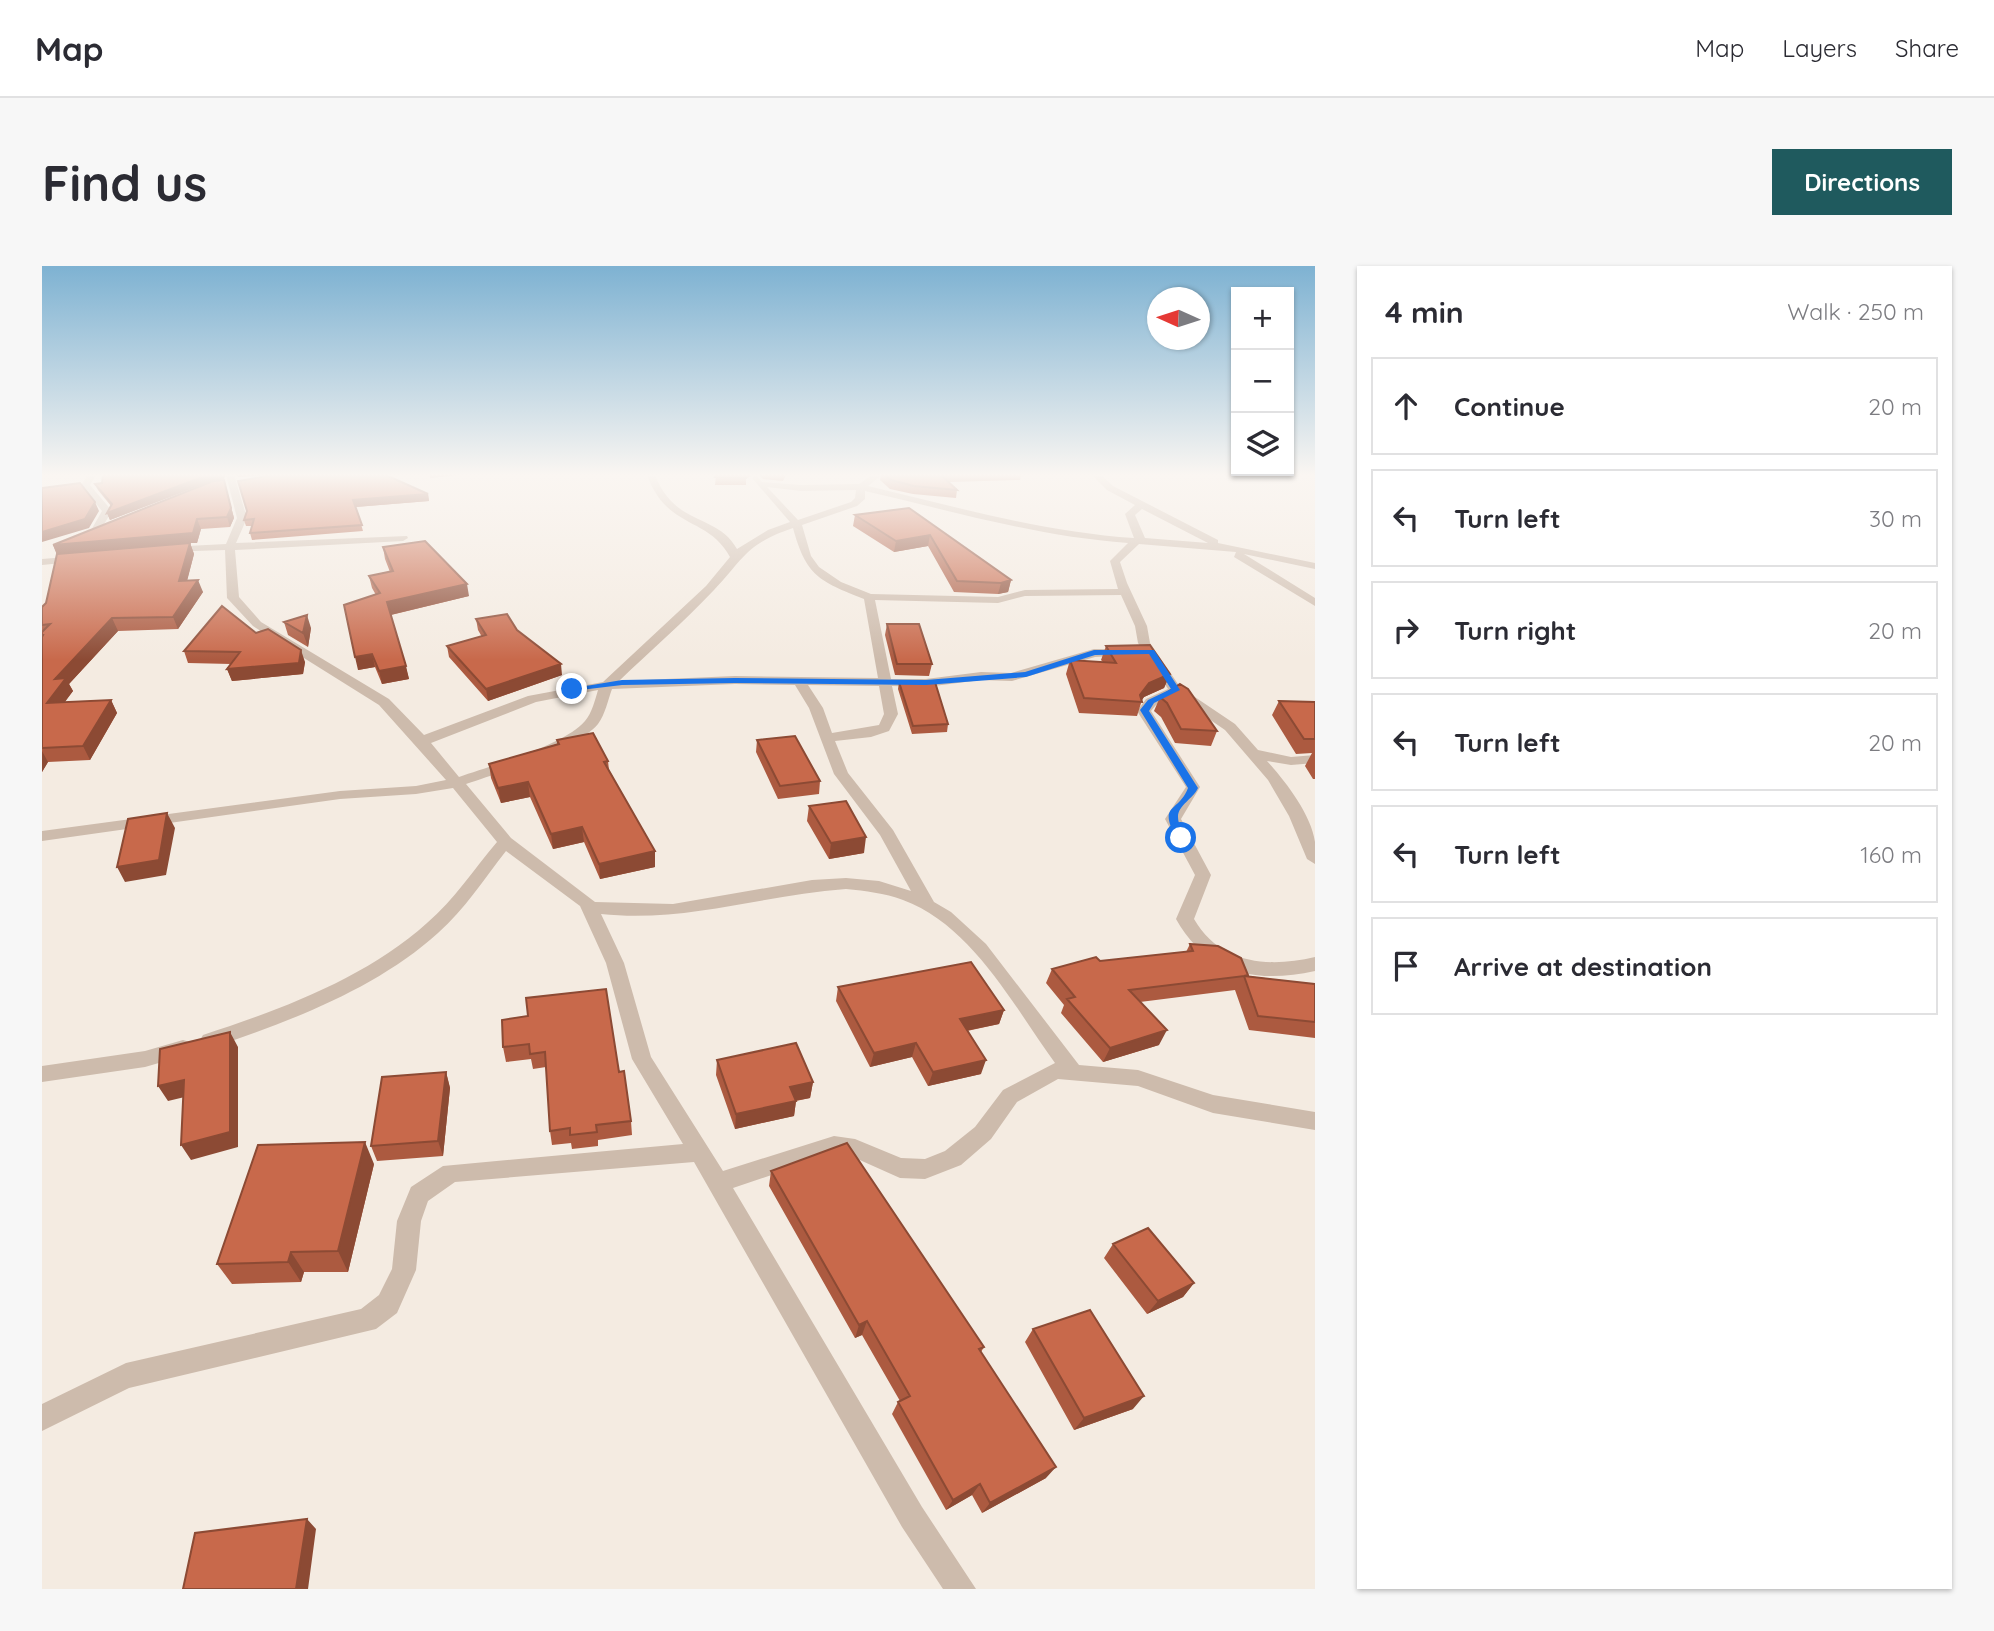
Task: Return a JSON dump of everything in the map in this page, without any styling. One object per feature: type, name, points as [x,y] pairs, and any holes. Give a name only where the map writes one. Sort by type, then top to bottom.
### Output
[{"type":"street","points":[[234,537],[230,546],[233,598],[257,624],[301,648],[384,702],[422,741],[505,842],[542,867],[589,907],[615,963],[642,1059],[700,1152],[912,1517],[961,1589]]},
{"type":"street","points":[[720,537],[725,539],[735,556]]},
{"type":"street","points":[[44,838],[282,802],[416,790],[456,783],[538,753],[582,732],[594,720],[607,685],[710,588],[735,556],[764,537]]},
{"type":"street","points":[[801,537],[806,556],[815,569],[837,584],[869,597],[998,600],[1025,593],[1124,592]]},
{"type":"street","points":[[1087,537],[1225,547],[1315,566]]},
{"type":"street","points":[[1139,537],[1115,561],[1124,592],[1145,632],[1144,643],[1175,690],[1230,727],[1274,778],[1297,816],[1315,859]]},
{"type":"street","points":[[1204,537],[1315,603]]},
{"type":"street","points":[[156,551],[402,538]]},
{"type":"street","points":[[42,553],[54,548]]},
{"type":"street","points":[[42,562],[90,557]]},
{"type":"street","points":[[826,738],[871,733],[884,728],[891,714],[869,597]]},
{"type":"street","points":[[422,741],[533,699],[607,685],[799,680],[887,683],[1012,677],[1094,653],[1151,652]]},
{"type":"street","points":[[799,680],[816,708],[841,774],[887,833],[928,906]]},
{"type":"street","points":[[1175,690],[1151,702],[1144,710],[1193,788],[1189,796],[1175,807],[1172,819],[1203,875],[1185,919],[1192,936],[1203,949],[1247,967],[1273,971],[1315,964]]},
{"type":"street","points":[[1254,754],[1291,761],[1315,759]]},
{"type":"street","points":[[42,1074],[145,1059],[242,1031],[325,993],[409,948],[434,927],[505,842]]},
{"type":"street","points":[[589,907],[620,911],[676,910],[849,882],[884,886],[914,897],[946,917],[981,951],[1072,1071]]},
{"type":"street","points":[[717,1183],[834,1145],[855,1148],[900,1168],[925,1169],[953,1158],[984,1133],[1010,1096],[1056,1071],[1138,1078],[1213,1104],[1315,1121]]},
{"type":"street","points":[[42,1418],[126,1376],[367,1320],[388,1304],[404,1270],[409,1221],[418,1194],[452,1173],[700,1152]]},
{"type":"building","points":[[74,537],[149,537],[53,545]]},
{"type":"building","points":[[889,537],[920,537],[896,541]]},
{"type":"building","points":[[931,537],[950,537],[1011,580],[1001,583],[957,581]]},
{"type":"building","points":[[425,541],[467,584],[387,602],[406,666],[379,671],[372,654],[355,657],[344,605],[380,593],[369,576],[393,571],[383,547]]},
{"type":"building","points":[[190,543],[179,581],[198,580],[173,617],[112,618],[55,679],[66,678],[47,703],[111,700],[83,746],[42,748],[42,632],[50,624],[42,625],[42,607],[46,603],[57,554]]},
{"type":"building","points":[[222,606],[256,633],[268,629],[301,650],[299,663],[227,669],[240,652],[184,651]]},
{"type":"building","points":[[507,614],[517,630],[561,664],[486,689],[447,646],[486,635],[476,619]]},
{"type":"building","points":[[307,615],[303,633],[284,622]]},
{"type":"building","points":[[887,624],[919,624],[932,664],[897,664]]},
{"type":"building","points":[[1150,645],[1170,674],[1149,683],[1140,695],[1142,702],[1084,698],[1070,660],[1116,663],[1106,646]]},
{"type":"building","points":[[899,682],[935,682],[948,724],[913,726]]},
{"type":"building","points":[[1180,684],[1188,689],[1217,731],[1181,729],[1167,703],[1160,697]]},
{"type":"building","points":[[1279,701],[1315,702],[1315,739],[1304,739]]},
{"type":"building","points":[[593,733],[608,761],[604,762],[655,851],[599,864],[582,827],[551,834],[528,782],[498,788],[489,764],[559,744],[557,740]]},
{"type":"building","points":[[795,736],[820,781],[780,786],[757,740]]},
{"type":"building","points":[[846,801],[866,837],[831,843],[809,806]]},
{"type":"building","points":[[167,813],[159,860],[117,867],[128,819]]},
{"type":"building","points":[[1190,944],[1218,946],[1241,958],[1248,975],[1129,990],[1167,1030],[1110,1048],[1067,999],[1075,997],[1052,969],[1096,957],[1100,961],[1193,951]]},
{"type":"building","points":[[971,962],[1004,1010],[960,1019],[986,1060],[933,1072],[916,1043],[874,1053],[838,987]]},
{"type":"building","points":[[1244,976],[1315,984],[1315,1022],[1258,1016]]},
{"type":"building","points":[[606,989],[619,1072],[624,1071],[631,1121],[596,1125],[597,1132],[570,1135],[570,1128],[550,1131],[545,1052],[530,1054],[529,1044],[503,1047],[502,1020],[528,1016],[526,998]]},
{"type":"building","points":[[230,1032],[230,1132],[181,1145],[184,1080],[158,1086],[160,1049]]},
{"type":"building","points":[[796,1043],[813,1082],[790,1087],[796,1101],[736,1114],[717,1060]]},
{"type":"building","points":[[446,1072],[438,1141],[371,1146],[382,1077]]},
{"type":"building","points":[[365,1142],[338,1251],[291,1252],[288,1262],[217,1264],[258,1145]]},
{"type":"building","points":[[847,1143],[984,1347],[979,1349],[1056,1467],[990,1503],[980,1484],[953,1500],[898,1402],[910,1396],[867,1321],[859,1325],[771,1171]]},
{"type":"building","points":[[1148,1228],[1194,1283],[1158,1301],[1113,1244]]},
{"type":"building","points":[[1090,1310],[1144,1396],[1084,1418],[1033,1329]]},
{"type":"building","points":[[307,1519],[296,1589],[183,1589],[195,1533]]},
{"type":"route","points":[[572,689],[622,683],[735,680],[926,683],[981,677],[1012,677],[1094,653],[1151,652],[1175,690],[1161,695],[1144,710],[1147,719],[1157,729],[1193,788],[1189,796],[1175,807],[1172,819],[1181,838]]}]
